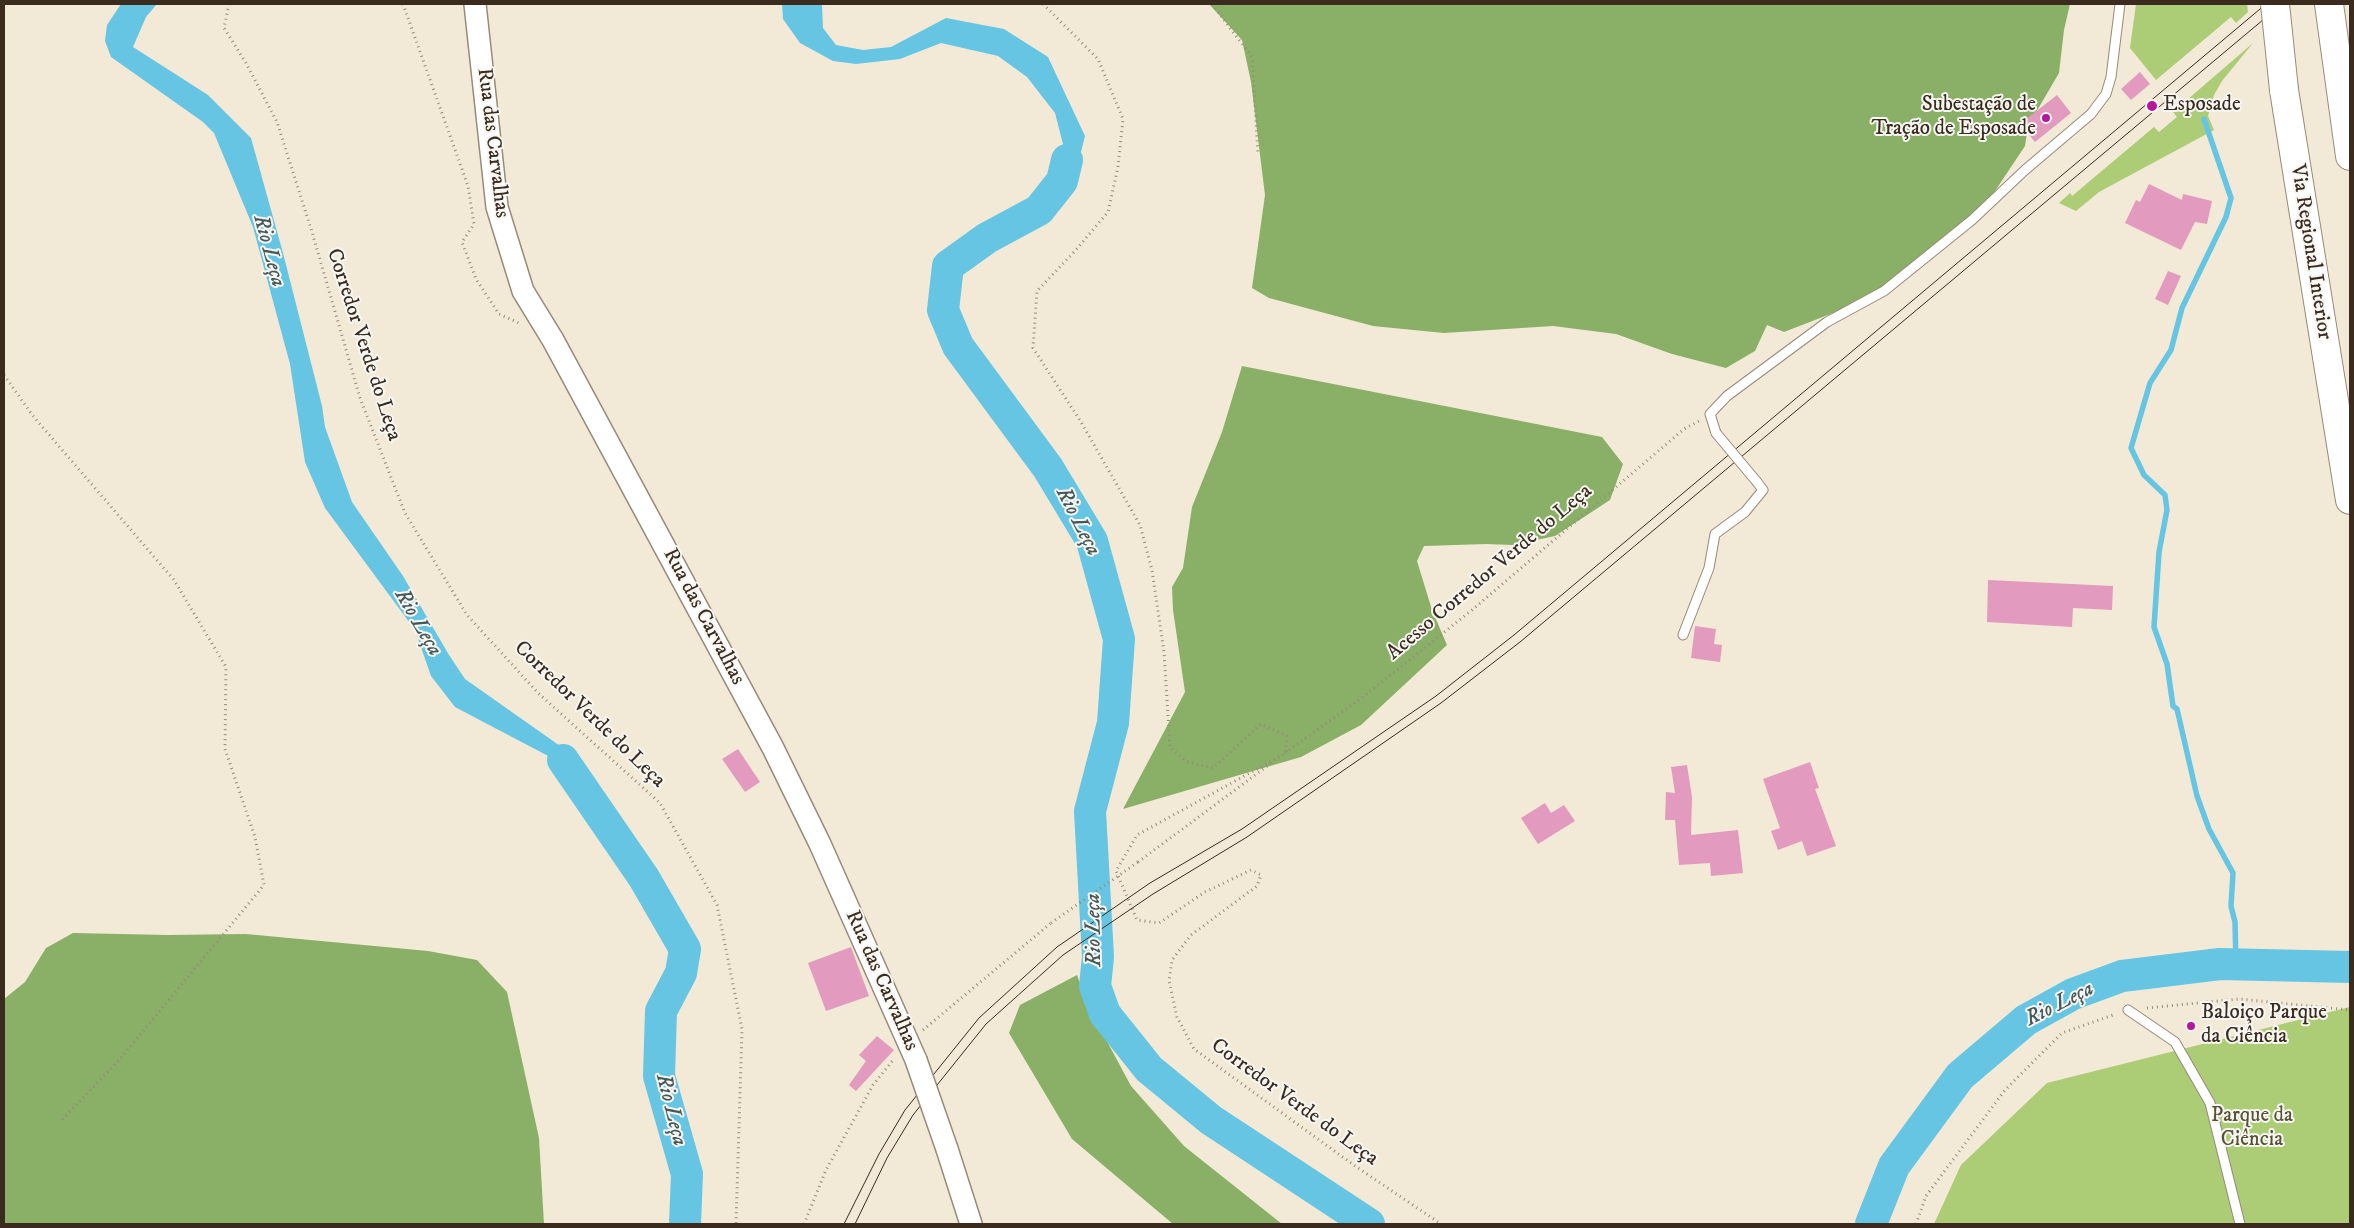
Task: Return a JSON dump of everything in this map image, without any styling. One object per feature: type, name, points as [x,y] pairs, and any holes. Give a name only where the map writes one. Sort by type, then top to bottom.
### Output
[{"type":"highway","name":"Via Regional Interior","points":[[2275,4],[2284,90],[2350,500]]},
{"type":"highway","points":[[2328,4],[2350,156]]},
{"type":"street","name":"Rua das Carvalhas","points":[[475,4],[496,207],[523,291],[553,340],[773,748],[820,844],[916,1060],[971,1224]]},
{"type":"lane","points":[[1683,635],[1709,568],[1715,534],[1745,512],[1763,490],[1716,433],[1710,414],[1727,396],[1827,322],[1884,291],[1972,220],[2025,170],[2091,114],[2106,94],[2111,77],[2120,4]]},
{"type":"lane","points":[[2128,1010],[2175,1042],[2210,1103],[2240,1224]]},
{"type":"path","name":"Corredor Verde do Leça","points":[[229,4],[224,28],[246,63],[276,122],[312,232],[360,398],[405,513],[467,615],[538,694],[660,804],[717,905],[742,1029],[736,1224]]},
{"type":"path","points":[[403,4],[468,186],[474,224],[462,242],[476,279],[499,314],[553,340]]},
{"type":"path","points":[[1043,4],[1098,60],[1123,119],[1118,167],[1108,212],[1075,251],[1037,291],[1033,348],[1081,422],[1140,525],[1152,570],[1164,652],[1170,748],[1188,762],[1213,768],[1261,724],[1287,736],[1286,753],[1138,862],[1051,923]]},
{"type":"path","points":[[1212,4],[1252,57],[1258,155]]},
{"type":"path","points":[[4,375],[33,416],[174,580],[226,667],[225,748],[255,837],[264,885],[120,1060],[61,1122]]},
{"type":"path","name":"Acesso Corredor Verde do Leça","points":[[1286,753],[1364,698],[1472,610],[1684,429],[1710,414]]},
{"type":"path","name":"Corredor Verde do Leça","points":[[1286,753],[1137,835],[1116,871],[1137,920],[1159,924],[1206,892],[1252,870],[1261,875],[1257,886],[1191,935],[1172,960],[1169,981],[1177,1017],[1194,1049],[1355,1166],[1441,1224]]},
{"type":"path","points":[[1916,1224],[1926,1196],[2011,1084],[2062,1033],[2128,1010],[2239,998],[2350,1010]]},
{"type":"green space","points":[[1209,4],[2070,4],[2064,30],[2059,73],[2028,126],[2025,146],[1989,200],[1919,268],[1851,306],[1784,332],[1767,325],[1755,351],[1726,368],[1672,354],[1616,334],[1553,326],[1444,333],[1373,326],[1269,298],[1252,288],[1265,195],[1251,82],[1242,40]]},
{"type":"green space","points":[[2136,4],[2247,4],[2248,12],[2236,23],[2231,17],[2156,80],[2130,48]]},
{"type":"green space","points":[[2253,43],[2222,81],[2214,95],[2208,116],[2214,130],[2099,192],[2076,211],[2059,203],[2070,193],[2072,196],[2154,127],[2159,132],[2177,117],[2173,112]]},
{"type":"green space","points":[[1242,366],[1602,437],[1623,464],[1610,500],[1555,536],[1513,545],[1424,546],[1417,561],[1432,610],[1447,645],[1361,725],[1301,757],[1123,809],[1185,692],[1173,610],[1172,587],[1183,568],[1192,507],[1222,432]]},
{"type":"green space","points":[[73,933],[246,934],[428,951],[477,960],[507,992],[539,1138],[544,1224],[4,1224],[4,999],[25,982],[46,948]]},
{"type":"green space","points":[[1077,975],[1087,1004],[1131,1086],[1184,1146],[1282,1224],[1173,1224],[1072,1139],[1009,1033],[1020,1005]]},
{"type":"green space","name":"Parque da Ciência","points":[[2350,1007],[2350,1224],[1934,1224],[1961,1165],[2047,1083]]},
{"type":"water","points":[[121,4],[157,4],[146,17],[133,47],[208,95],[251,138],[283,253],[322,406],[325,427],[352,502],[403,576],[465,679],[580,760],[601,793],[580,796],[552,758],[455,707],[431,676],[415,630],[325,508],[305,462],[290,364],[253,227],[214,133],[203,122],[111,57],[105,41],[107,25]]},
{"type":"water","points":[[782,4],[822,4],[823,28],[836,45],[863,50],[891,47],[946,18],[1004,29],[1048,57],[1085,136],[1076,172],[1051,203],[1045,196],[1064,148],[1055,113],[1027,77],[998,56],[941,43],[900,59],[856,64],[833,61],[800,43],[783,19]]},
{"type":"building","points":[[2140,72],[2150,84],[2131,100],[2121,89]]},
{"type":"building","name":"Subestação de Tração de Esposade","points":[[2057,95],[2071,113],[2035,142],[2020,124]]},
{"type":"building","points":[[2149,184],[2182,200],[2183,194],[2212,201],[2207,224],[2195,222],[2181,250],[2125,223],[2136,200],[2140,202]]},
{"type":"building","points":[[2168,271],[2181,276],[2168,305],[2155,299]]},
{"type":"building","points":[[1988,580],[2113,586],[2112,610],[2073,608],[2072,627],[1987,622]]},
{"type":"building","points":[[1695,626],[1716,629],[1714,644],[1722,645],[1720,662],[1691,658]]},
{"type":"building","points":[[738,749],[760,782],[745,792],[722,759]]},
{"type":"building","points":[[1810,762],[1819,788],[1815,789],[1836,846],[1807,856],[1802,841],[1778,850],[1771,831],[1780,828],[1763,779]]},
{"type":"building","points":[[1687,765],[1692,797],[1691,835],[1738,830],[1743,873],[1711,876],[1710,863],[1679,865],[1675,820],[1665,820],[1666,792],[1675,793],[1671,767]]},
{"type":"building","points":[[1545,803],[1551,813],[1564,805],[1575,821],[1538,844],[1521,818]]},
{"type":"building","points":[[851,947],[869,996],[826,1011],[808,963]]},
{"type":"building","points":[[877,1036],[894,1050],[856,1091],[849,1085],[866,1061],[859,1055]]},
{"type":"waterway","points":[[2204,119],[2231,198],[2226,217],[2182,308],[2171,350],[2150,383],[2131,448],[2144,475],[2165,495],[2167,510],[2159,552],[2154,627],[2167,664],[2173,706],[2177,709],[2197,796],[2209,829],[2233,873],[2231,906],[2235,922],[2236,964]]},
{"type":"waterway","name":"Rio Leça","points":[[1067,160],[1062,181],[1039,210],[987,238],[948,266],[943,310],[958,346],[1048,468],[1092,541],[1119,639],[1113,723],[1090,811],[1098,957],[1095,986],[1105,1014],[1149,1069],[1211,1120],[1369,1224]]},
{"type":"waterway","name":"Rio Leça","points":[[563,760],[644,878],[685,949],[681,973],[661,1011],[659,1076],[687,1174],[685,1224]]},
{"type":"waterway","name":"Rio Leça","points":[[1871,1224],[1894,1166],[1960,1076],[2026,1020],[2073,994],[2122,976],[2220,964],[2350,967]]},
{"type":"tram line","points":[[844,1224],[879,1154],[905,1110],[979,1018],[1057,947],[1150,883],[1242,829],[1436,696],[1514,635],[2266,4]]},
{"type":"tram line","points":[[855,1224],[887,1158],[913,1115],[986,1024],[1063,955],[1153,894],[1247,837],[1441,703],[1520,642],[2282,4]]},
{"type":"place","name":"Esposade","points":[[2152,106]]},
{"type":"place","name":"Subestação de Tração de Esposade","points":[[2046,118]]},
{"type":"place","name":"Baloiço Parque da Ciência","points":[[2191,1026]]}]
